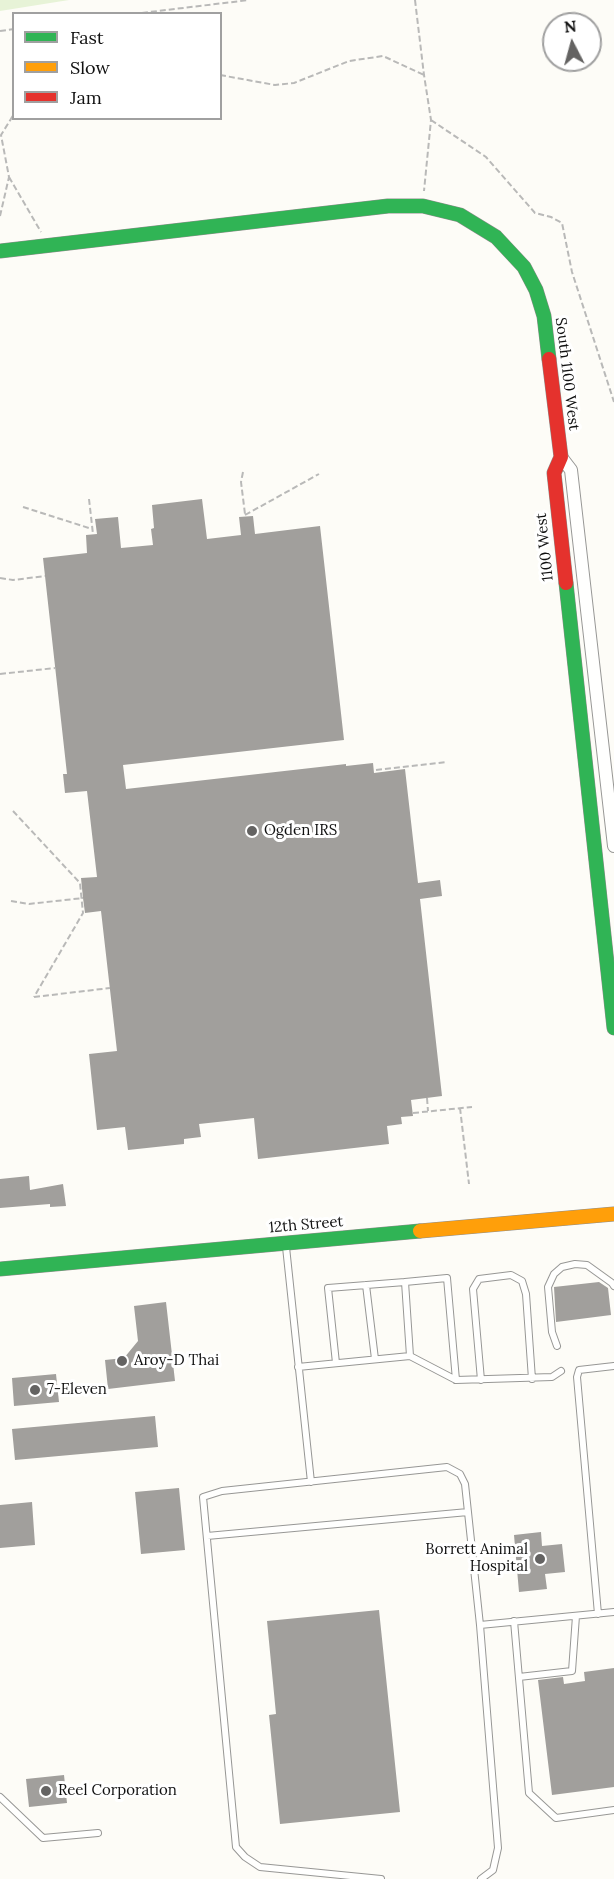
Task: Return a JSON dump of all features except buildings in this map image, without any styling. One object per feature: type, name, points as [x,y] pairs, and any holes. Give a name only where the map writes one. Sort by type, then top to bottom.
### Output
[{"type":"street","name":"South 1100 West","points":[[0,251],[388,206],[423,206],[460,215],[496,237],[524,267],[536,290],[544,316],[561,457]]},
{"type":"street","points":[[561,457],[571,470],[614,846]]},
{"type":"street","name":"1100 West","points":[[561,457],[554,473],[614,1028]]},
{"type":"street","name":"12th Street","points":[[0,1269],[614,1214]]},
{"type":"lane","points":[[285,1244],[311,1482]]},
{"type":"lane","points":[[557,1346],[552,1332],[548,1287],[554,1274],[562,1267],[575,1264],[587,1265],[614,1286]]},
{"type":"lane","points":[[481,1380],[473,1289],[479,1279],[511,1275],[522,1281],[526,1294],[532,1379]]},
{"type":"lane","points":[[336,1363],[328,1288],[447,1278],[456,1380]]},
{"type":"lane","points":[[405,1282],[410,1356]]},
{"type":"lane","points":[[366,1285],[375,1359]]},
{"type":"lane","points":[[298,1367],[410,1356],[456,1380],[532,1379],[552,1377],[561,1371]]},
{"type":"lane","points":[[598,1614],[577,1377],[579,1370],[614,1366]]},
{"type":"lane","points":[[381,1879],[260,1867],[245,1857],[236,1847],[203,1497],[222,1491],[447,1467],[460,1474],[465,1484],[480,1624],[498,1848],[493,1870],[481,1879]]},
{"type":"lane","points":[[207,1536],[468,1512]]},
{"type":"lane","points":[[480,1624],[614,1612]]},
{"type":"lane","points":[[519,1677],[572,1671],[576,1616]]},
{"type":"lane","points":[[514,1621],[529,1793],[556,1818],[614,1810]]},
{"type":"lane","points":[[0,1797],[43,1838],[98,1833]]},
{"type":"path","points":[[150,12],[249,0]]},
{"type":"path","points":[[415,0],[431,120],[423,206]]},
{"type":"path","points":[[222,75],[275,85],[294,83],[349,62],[383,56],[424,75]]},
{"type":"path","points":[[12,117],[0,134],[9,177],[48,245]]},
{"type":"path","points":[[431,120],[486,157],[535,213],[551,217],[562,223],[572,272],[614,402]]},
{"type":"path","points":[[0,216],[9,177]]},
{"type":"path","points":[[243,472],[246,516],[319,474]]},
{"type":"path","points":[[89,499],[93,534]]},
{"type":"path","points":[[23,507],[92,530]]},
{"type":"path","points":[[0,578],[13,580],[45,576]]},
{"type":"path","points":[[0,674],[55,668]]},
{"type":"path","points":[[376,770],[447,762]]},
{"type":"path","points":[[13,811],[80,883],[82,898],[83,913],[34,997],[110,988]]},
{"type":"path","points":[[11,901],[29,904],[82,898]]},
{"type":"path","points":[[427,1098],[428,1111]]},
{"type":"path","points":[[413,1113],[472,1107]]},
{"type":"path","points":[[460,1108],[468,1184]]},
{"type":"green space","points":[[0,0],[69,0],[0,11]]},
{"type":"traffic: fast","points":[[0,251],[388,206],[423,206],[460,215],[496,237],[524,267],[536,290],[544,316],[549,359]]},
{"type":"traffic: fast","points":[[566,583],[614,1028]]},
{"type":"traffic: fast","points":[[0,1269],[420,1231]]},
{"type":"traffic: slow","points":[[420,1231],[614,1214]]},
{"type":"traffic: jam","points":[[549,359],[561,457],[554,473],[566,583]]},
{"type":"place","name":"Ogden IRS","points":[[252,831]]},
{"type":"place","name":"Aroy-D Thai","points":[[122,1361]]},
{"type":"place","name":"7-Eleven","points":[[35,1390]]},
{"type":"place","name":"Borrett Animal Hospital","points":[[540,1559]]},
{"type":"place","name":"Reel Corporation","points":[[46,1791]]}]
